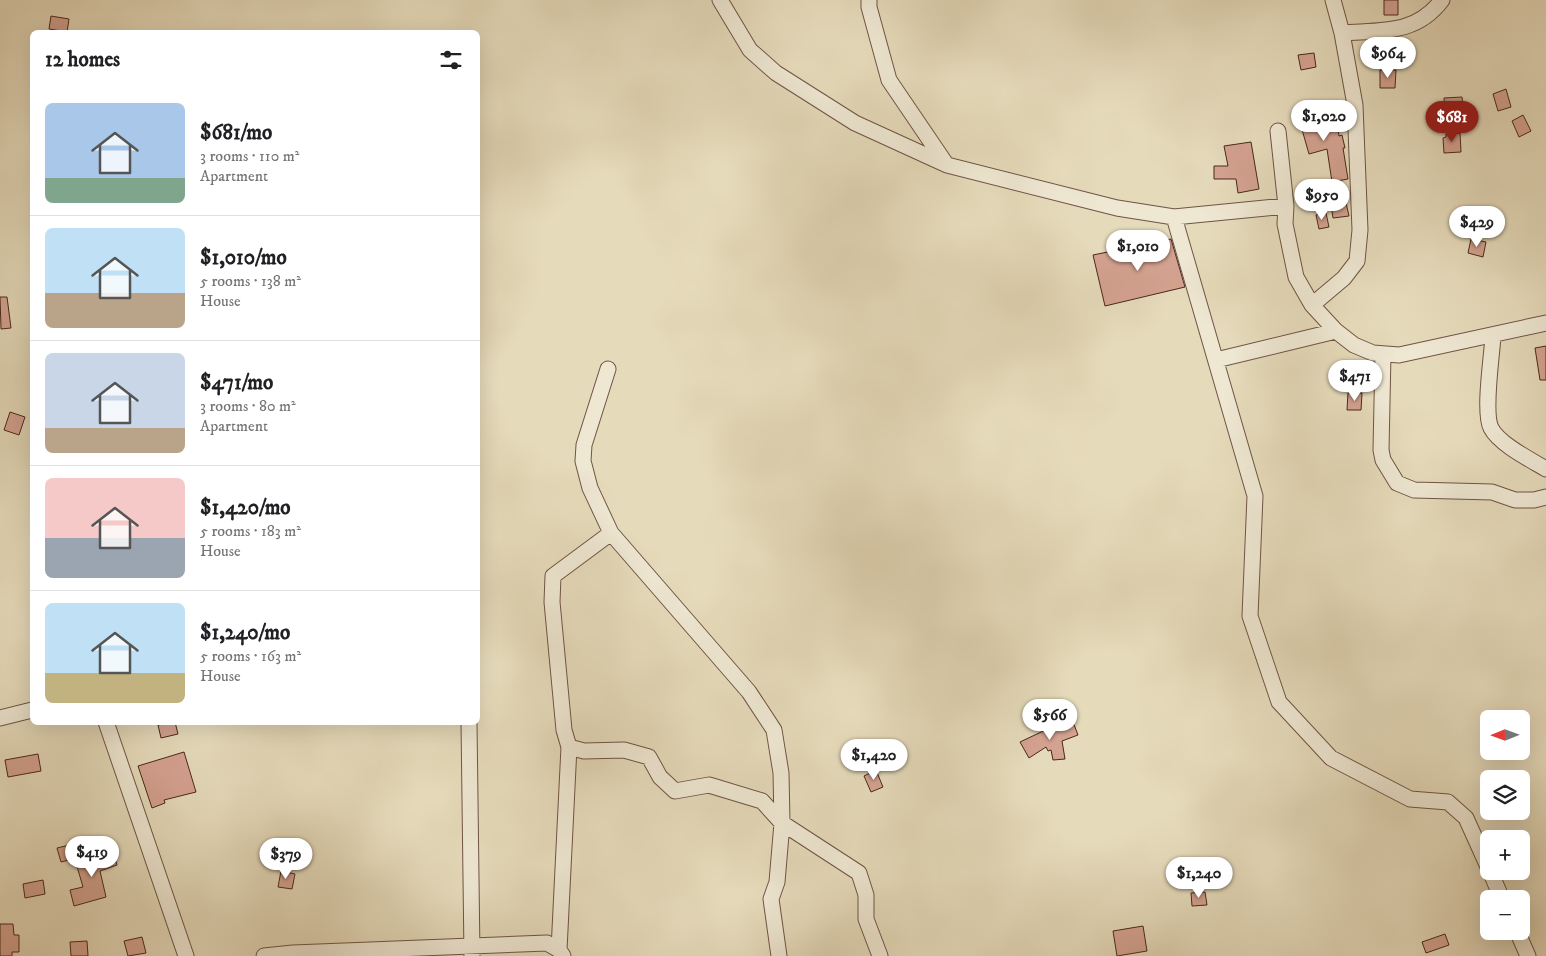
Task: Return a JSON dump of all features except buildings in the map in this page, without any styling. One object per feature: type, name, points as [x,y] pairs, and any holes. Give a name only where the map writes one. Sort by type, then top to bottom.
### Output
[{"type":"street","points":[[720,0],[750,50],[776,73],[855,123],[947,165],[1117,208],[1174,217],[1286,206]]},
{"type":"street","points":[[869,0],[868,6],[889,80],[947,165]]},
{"type":"street","points":[[1312,305],[1344,278],[1356,261],[1360,230],[1355,105],[1342,33],[1333,0]]},
{"type":"street","points":[[1342,33],[1405,28],[1434,11],[1442,0]]},
{"type":"street","points":[[1278,131],[1286,206],[1284,224],[1296,277],[1312,305],[1336,331],[1354,345],[1373,353],[1399,355],[1546,323]]},
{"type":"street","points":[[1174,217],[1255,496],[1250,616],[1279,702],[1331,758],[1410,799],[1448,802],[1466,818],[1480,850]]},
{"type":"street","points":[[1216,360],[1336,331]]},
{"type":"street","points":[[1493,336],[1488,414],[1491,428],[1501,440],[1546,469]]},
{"type":"street","points":[[1383,354],[1381,450],[1383,460],[1397,483],[1414,490],[1492,492],[1515,500],[1534,500],[1546,497]]},
{"type":"street","points":[[608,369],[584,445],[583,461],[590,488],[611,533],[749,692],[774,730],[781,773],[782,823],[777,882],[770,900],[779,956]]},
{"type":"street","points":[[561,953],[569,748],[564,730],[552,602],[553,576],[611,533]]},
{"type":"street","points":[[0,718],[30,710]]},
{"type":"street","points":[[107,725],[186,956]]},
{"type":"street","points":[[468,725],[471,951]]},
{"type":"street","points":[[569,748],[584,751],[624,750],[649,757],[660,777],[675,791],[709,785],[762,802],[782,823],[859,873],[866,895],[866,919],[880,956]]},
{"type":"street","points":[[1521,940],[1528,956]]},
{"type":"street","points":[[264,956],[471,951],[547,943],[561,953]]}]
